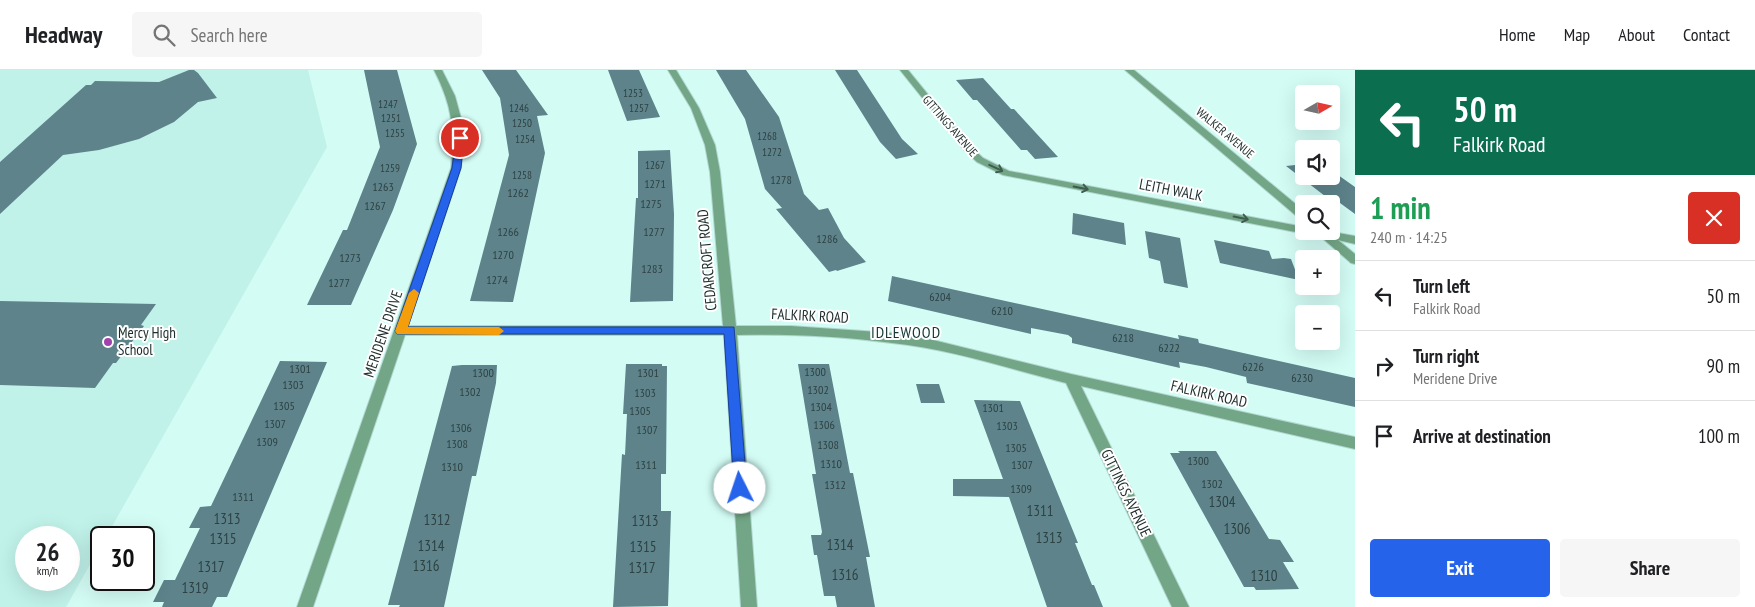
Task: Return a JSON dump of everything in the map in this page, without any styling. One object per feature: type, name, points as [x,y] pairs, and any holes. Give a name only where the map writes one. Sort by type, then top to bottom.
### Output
[{"type":"street","name":"MERIDENE DRIVE","points":[[305,607],[456,168],[460,138],[459,120],[438,70]]},
{"type":"street","name":"CEDARCROFT ROAD","points":[[672,70],[695,108],[710,145],[715,172],[730,330],[749,607]]},
{"type":"street","name":"GITTINGS AVENUE","points":[[904,70],[953,133],[980,160],[1006,173],[1033,179]]},
{"type":"street","name":"WALKER AVENUE","points":[[1129,70],[1295,209]]},
{"type":"street","name":"LEITH WALK","points":[[1033,179],[1295,228]]},
{"type":"street","points":[[1340,237],[1355,240]]},
{"type":"street","points":[[1331,240],[1355,260]]},
{"type":"street","name":"FALKIRK ROAD","points":[[401,331],[791,330],[893,338],[933,345],[1071,379],[1355,443]]},
{"type":"street","name":"GITTINGS AVENUE","points":[[1071,379],[1181,607]]},
{"type":"shaded area","name":"Mercy High School","points":[[0,70],[308,70],[327,147],[112,526],[90,526],[90,564],[80,582],[80,526],[15,526],[15,591],[75,591],[66,607],[0,607]]},
{"type":"building","points":[[189,70],[194,70],[198,73],[217,98],[198,102],[174,122],[139,139],[99,150],[63,155],[0,214],[0,162],[86,85],[91,85],[95,81],[159,82]]},
{"type":"building","points":[[364,70],[397,70],[417,144],[393,210],[351,305],[307,305],[343,230],[347,230],[380,147]]},
{"type":"building","points":[[482,70],[516,70],[548,115],[537,116],[545,153],[513,302],[470,301],[509,155],[500,98]]},
{"type":"building","points":[[608,70],[639,70],[660,117],[627,121]]},
{"type":"building","points":[[716,70],[746,70],[779,117],[804,194],[819,210],[828,208],[844,238],[866,262],[829,272],[776,209],[782,208],[765,189],[745,119]]},
{"type":"building","points":[[835,70],[857,70],[902,139],[918,154],[896,159],[880,142]]},
{"type":"building","points":[[983,78],[1058,157],[1035,159],[1027,150],[1021,150],[977,100],[973,100],[956,80]]},
{"type":"building","points":[[670,150],[674,214],[673,301],[630,302],[636,198],[638,198],[638,151]]},
{"type":"building","points":[[1295,165],[1295,173],[1286,166]]},
{"type":"building","points":[[1340,176],[1355,187],[1355,214],[1340,203],[1340,195],[1324,195],[1311,185],[1340,185]]},
{"type":"building","points":[[1073,213],[1124,223],[1126,245],[1072,234]]},
{"type":"building","points":[[1145,231],[1180,238],[1188,288],[1164,283],[1160,261],[1149,258]]},
{"type":"building","points":[[1214,240],[1269,251],[1272,259],[1291,259],[1295,270],[1295,279],[1220,263]]},
{"type":"building","points":[[892,276],[1179,339],[1178,335],[1198,339],[1199,343],[1355,378],[1355,407],[1247,383],[1246,377],[1206,367],[1179,362],[1180,368],[1072,343],[1072,338],[1068,335],[1031,328],[1031,334],[888,301]]},
{"type":"building","points":[[0,301],[156,304],[141,325],[144,326],[95,388],[0,385]]},
{"type":"building","points":[[280,361],[327,362],[227,597],[217,597],[212,607],[162,607],[164,602],[153,602],[164,580],[175,580],[200,528],[189,528],[200,507],[211,506]]},
{"type":"building","points":[[626,364],[662,364],[662,366],[667,366],[666,474],[661,474],[661,511],[671,511],[668,606],[613,607],[622,454],[625,455],[627,414],[623,414]]},
{"type":"building","points":[[798,364],[829,364],[850,473],[853,473],[870,557],[866,557],[875,607],[837,607],[835,596],[824,596],[817,555],[814,555],[811,535],[821,535],[822,532],[812,474],[816,474]]},
{"type":"building","points":[[497,365],[496,383],[476,476],[472,476],[444,607],[399,607],[400,605],[388,605],[452,366]]},
{"type":"building","points":[[916,384],[939,384],[945,403],[921,403]]},
{"type":"building","points":[[974,400],[1020,401],[1078,543],[1075,543],[1103,607],[1047,607],[1009,497],[953,496],[953,479],[1003,479]]},
{"type":"building","points":[[1178,451],[1216,451],[1269,539],[1280,540],[1294,562],[1283,562],[1299,589],[1256,590],[1254,587],[1244,587],[1170,453],[1180,453]]},
{"type":"slow traffic","points":[[414,293],[401,331],[499,331]]},
{"type":"place","name":"Mercy High School","points":[[108,342]]},
{"type":"district","name":"IDLEWOOD","points":[[906,332]]},
{"type":"route","points":[[460,138],[456,168],[401,331],[730,330],[740,488]]}]
